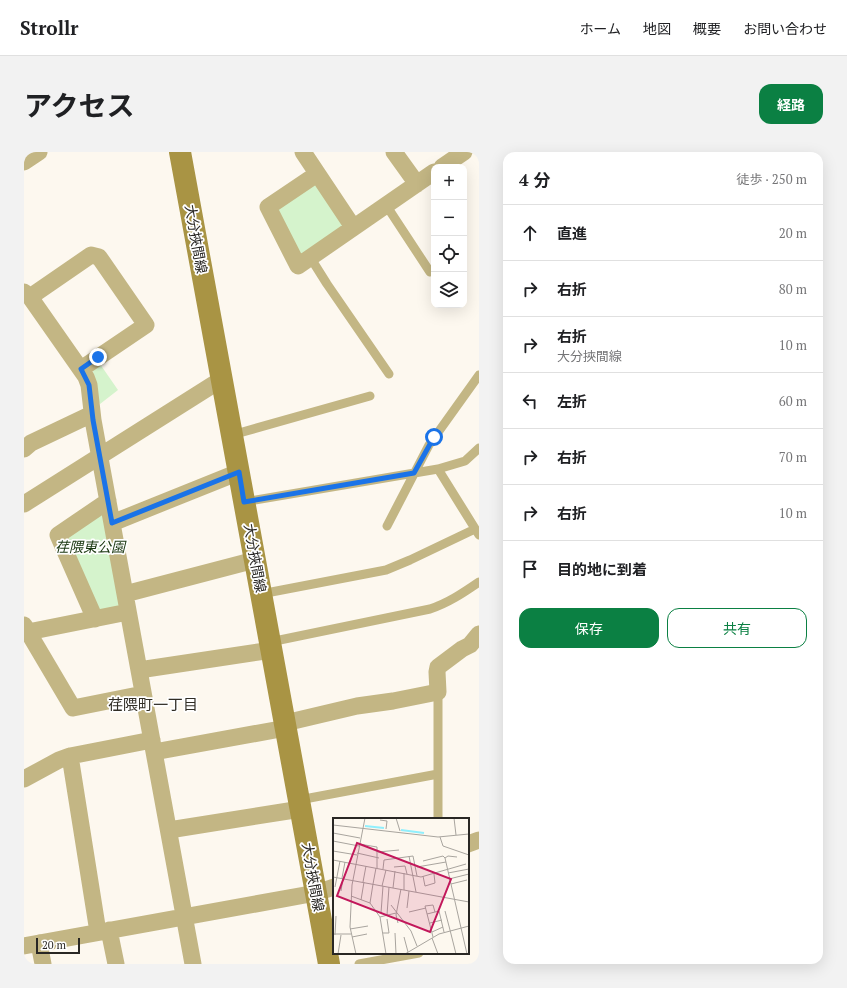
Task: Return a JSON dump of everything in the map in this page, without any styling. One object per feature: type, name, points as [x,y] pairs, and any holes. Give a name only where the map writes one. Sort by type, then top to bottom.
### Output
[{"type":"main road","name":"大分挾間線","points":[[180,152],[300,805],[325,890],[329,964]]},
{"type":"street","points":[[24,162],[39,152]]},
{"type":"street","points":[[303,152],[353,227]]},
{"type":"street","points":[[394,152],[417,184]]},
{"type":"street","points":[[446,164],[464,152]]},
{"type":"street","points":[[317,174],[268,207],[298,266],[431,174]]},
{"type":"street","points":[[81,369],[146,325],[99,257],[91,256],[27,294],[81,369],[89,385],[99,456],[193,964]]},
{"type":"street","points":[[24,504],[222,379]]},
{"type":"street","points":[[26,441],[92,414]]},
{"type":"street","points":[[112,523],[239,472]]},
{"type":"street","points":[[95,619],[58,535],[108,501]]},
{"type":"street","points":[[125,594],[255,560]]},
{"type":"street","points":[[128,612],[95,619],[26,629],[73,708],[144,694]]},
{"type":"street","points":[[25,775],[70,756],[153,746],[285,725],[357,706],[393,701],[438,692],[438,667],[462,649],[470,645],[479,634]]},
{"type":"street","points":[[139,670],[271,646]]},
{"type":"street","points":[[70,756],[104,931],[116,964]]},
{"type":"street","points":[[169,830],[300,805]]},
{"type":"street","points":[[469,844],[479,840]]},
{"type":"street","points":[[43,964],[32,944],[325,890]]},
{"type":"lane","points":[[386,205],[430,272]]},
{"type":"lane","points":[[310,257],[326,284],[389,374]]},
{"type":"lane","points":[[387,526],[434,437],[479,375]]},
{"type":"lane","points":[[232,435],[370,396]]},
{"type":"lane","points":[[244,502],[438,469],[464,461],[479,448]]},
{"type":"lane","points":[[261,594],[386,570],[477,532],[438,469]]},
{"type":"lane","points":[[271,646],[430,609],[452,600],[479,582]]},
{"type":"lane","points":[[438,692],[438,818]]},
{"type":"lane","points":[[300,805],[438,774]]},
{"type":"lane","points":[[359,964],[414,954]]},
{"type":"green space","points":[[314,183],[347,224],[299,259],[274,209]]},
{"type":"green space","points":[[100,364],[118,390],[100,404],[95,391],[93,368]]},
{"type":"green space","name":"荏隈東公園","points":[[105,512],[122,605],[100,614],[66,536]]},
{"type":"district","name":"荏隈町一丁目","points":[[153,705]]},
{"type":"route","points":[[98,357],[81,369],[89,385],[93,420],[112,523],[239,472],[244,502],[414,473],[434,437]]}]
